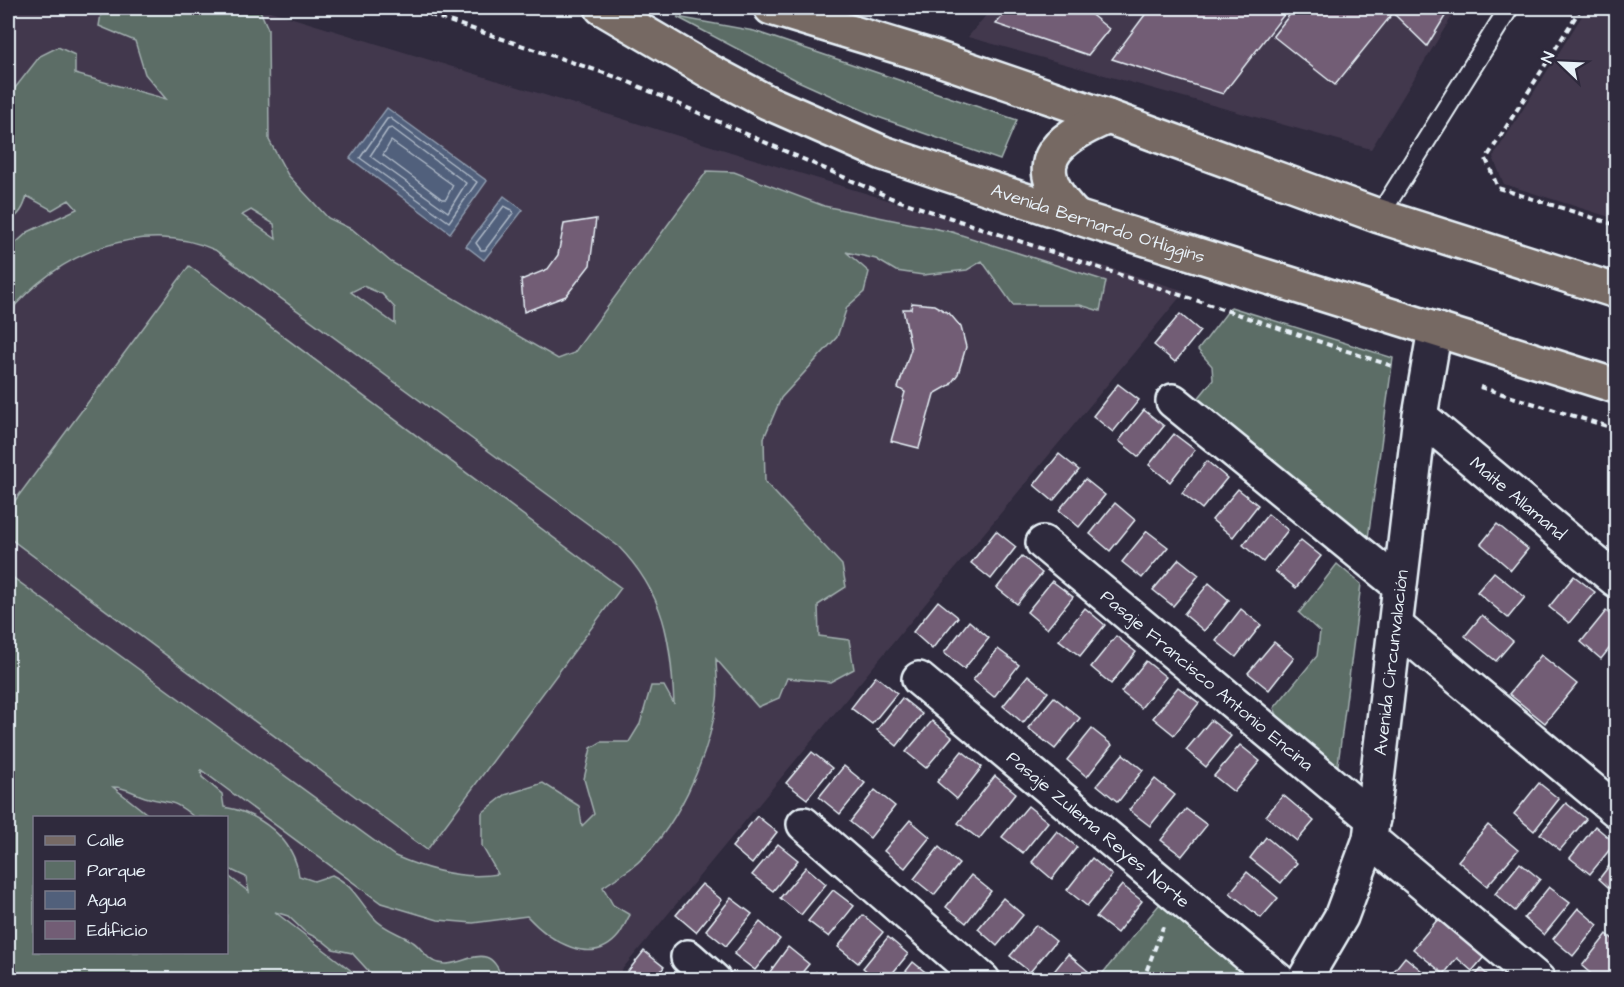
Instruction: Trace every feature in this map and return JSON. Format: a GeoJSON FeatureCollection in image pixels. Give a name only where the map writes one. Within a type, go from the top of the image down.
{"type":"FeatureCollection","features":[{"type":"Feature","properties":{"kind":"main road","name":"Avenida Bernardo O'Higgins"},"geometry":{"type":"LineString","coordinates":[[602,8],[709,71],[827,130],[941,173],[1617,386]]}},
{"type":"Feature","properties":{"kind":"main road"},"geometry":{"type":"LineString","coordinates":[[771,8],[936,58],[1108,117],[1379,216],[1617,291]]}},
{"type":"Feature","properties":{"kind":"main road"},"geometry":{"type":"LineString","coordinates":[[1076,217],[1066,207],[1053,184],[1050,172],[1052,155],[1056,147],[1071,134],[1108,117]]}},
{"type":"Feature","properties":{"kind":"street","name":"Avenida Circunvalación"},"geometry":{"type":"LineString","coordinates":[[1304,980],[1341,917],[1371,829],[1420,416],[1435,329]]}},
{"type":"Feature","properties":{"kind":"street"},"geometry":{"type":"LineString","coordinates":[[1173,401],[1399,585]]}},
{"type":"Feature","properties":{"kind":"street","name":"Maite Allamand"},"geometry":{"type":"LineString","coordinates":[[1420,416],[1617,580]]}},
{"type":"Feature","properties":{"kind":"street","name":"Pasaje Francisco Antonio Encina"},"geometry":{"type":"LineString","coordinates":[[1043,543],[1371,829],[1538,980]]}},
{"type":"Feature","properties":{"kind":"street"},"geometry":{"type":"LineString","coordinates":[[1395,625],[1617,810]]}},
{"type":"Feature","properties":{"kind":"street","name":"Pasaje Zulema Reyes Norte"},"geometry":{"type":"LineString","coordinates":[[919,679],[1278,980]]}},
{"type":"Feature","properties":{"kind":"street"},"geometry":{"type":"LineString","coordinates":[[804,824],[983,980]]}},
{"type":"Feature","properties":{"kind":"street"},"geometry":{"type":"LineString","coordinates":[[688,957],[714,980]]}},
{"type":"Feature","properties":{"kind":"lane"},"geometry":{"type":"LineString","coordinates":[[1379,216],[1509,8]]}},
{"type":"Feature","properties":{"kind":"path"},"geometry":{"type":"LineString","coordinates":[[1581,8],[1486,159],[1498,188],[1617,225]]}},
{"type":"Feature","properties":{"kind":"path"},"geometry":{"type":"LineString","coordinates":[[1479,387],[1617,429]]}},
{"type":"Feature","properties":{"kind":"path"},"geometry":{"type":"LineString","coordinates":[[1143,980],[1167,917]]}},
{"type":"Feature","properties":{"kind":"shaded area"},"geometry":{"type":"Polygon","coordinates":[[[8,8],[260,8],[1185,291],[614,979],[8,979],[8,8]]]}},
{"type":"Feature","properties":{"kind":"shaded area"},"geometry":{"type":"Polygon","coordinates":[[[992,8],[1457,8],[1371,149],[968,37],[992,8]]]}},
{"type":"Feature","properties":{"kind":"shaded area"},"geometry":{"type":"Polygon","coordinates":[[[1587,8],[1616,8],[1616,219],[1504,184],[1493,157],[1587,8]]]}},
{"type":"Feature","properties":{"kind":"green space"},"geometry":{"type":"Polygon","coordinates":[[[102,8],[259,8],[268,29],[269,140],[288,175],[328,218],[353,230],[391,262],[558,359],[574,353],[707,171],[734,172],[824,206],[952,232],[1106,281],[1100,311],[1080,305],[1013,305],[982,261],[967,270],[923,275],[896,271],[876,259],[846,252],[869,272],[864,292],[847,307],[837,337],[781,398],[764,438],[765,482],[842,565],[846,587],[818,605],[819,636],[849,640],[854,669],[830,682],[787,678],[779,698],[758,707],[716,659],[718,695],[713,722],[688,792],[676,815],[647,854],[630,869],[603,887],[613,905],[630,915],[619,935],[608,945],[596,950],[571,947],[547,934],[527,916],[473,923],[438,920],[381,903],[201,770],[202,777],[222,794],[224,807],[250,815],[283,839],[296,863],[299,876],[314,881],[332,875],[351,889],[378,922],[413,942],[433,961],[443,964],[481,956],[489,958],[496,965],[502,979],[376,979],[352,953],[333,949],[305,932],[288,916],[275,912],[362,979],[8,979],[8,574],[395,856],[445,872],[472,876],[498,874],[482,846],[482,813],[505,795],[543,783],[579,806],[582,826],[594,814],[584,779],[591,748],[601,742],[629,742],[640,724],[651,686],[664,686],[674,704],[671,659],[656,600],[634,564],[618,546],[215,250],[187,241],[158,238],[130,240],[102,247],[50,274],[27,293],[8,314],[8,250],[28,232],[77,209],[69,200],[52,210],[27,196],[21,211],[8,221],[8,97],[40,56],[58,47],[75,55],[75,74],[166,99],[145,74],[135,41],[99,26],[102,8]],[[251,210],[242,215],[276,239],[274,224],[251,210]],[[363,286],[351,292],[395,324],[395,308],[382,294],[363,286]]]}},
{"type":"Feature","properties":{"kind":"green space"},"geometry":{"type":"Polygon","coordinates":[[[677,17],[754,31],[1017,120],[1000,160],[878,117],[798,81],[677,17]]]}},
{"type":"Feature","properties":{"kind":"green space"},"geometry":{"type":"Polygon","coordinates":[[[189,266],[621,588],[427,850],[8,537],[8,510],[189,266]]]}},
{"type":"Feature","properties":{"kind":"green space"},"geometry":{"type":"Polygon","coordinates":[[[1231,307],[1393,358],[1367,545],[1197,400],[1213,380],[1212,366],[1198,350],[1231,307]]]}},
{"type":"Feature","properties":{"kind":"green space"},"geometry":{"type":"Polygon","coordinates":[[[1337,564],[1361,584],[1337,772],[1282,726],[1274,708],[1317,656],[1320,632],[1299,613],[1337,564]]]}},
{"type":"Feature","properties":{"kind":"green space"},"geometry":{"type":"Polygon","coordinates":[[[1163,900],[1251,976],[1248,980],[1097,980],[1163,900]]]}},
{"type":"Feature","properties":{"kind":"water"},"geometry":{"type":"Polygon","coordinates":[[[387,108],[487,181],[450,233],[350,158],[387,108]]]}},
{"type":"Feature","properties":{"kind":"water"},"geometry":{"type":"Polygon","coordinates":[[[504,196],[523,210],[484,260],[466,246],[504,196]]]}},
{"type":"Feature","properties":{"kind":"building"},"geometry":{"type":"Polygon","coordinates":[[[1009,8],[1083,8],[1109,29],[1088,55],[996,24],[1009,8]]]}},
{"type":"Feature","properties":{"kind":"building"},"geometry":{"type":"Polygon","coordinates":[[[1150,8],[1289,8],[1223,94],[1112,59],[1150,8]]]}},
{"type":"Feature","properties":{"kind":"building"},"geometry":{"type":"Polygon","coordinates":[[[1295,8],[1450,8],[1427,46],[1393,13],[1335,85],[1273,36],[1295,8]]]}},
{"type":"Feature","properties":{"kind":"building"},"geometry":{"type":"Polygon","coordinates":[[[596,219],[590,265],[566,296],[524,312],[521,280],[548,269],[558,255],[564,224],[596,219]]]}},
{"type":"Feature","properties":{"kind":"building"},"geometry":{"type":"Polygon","coordinates":[[[912,303],[934,305],[950,314],[961,327],[966,347],[958,374],[950,385],[934,394],[919,448],[891,441],[905,392],[898,388],[911,349],[903,309],[911,309],[912,303]]]}},
{"type":"Feature","properties":{"kind":"building"},"geometry":{"type":"Polygon","coordinates":[[[1180,314],[1200,331],[1175,362],[1154,345],[1180,314]]]}},
{"type":"Feature","properties":{"kind":"building"},"geometry":{"type":"Polygon","coordinates":[[[1118,384],[1139,400],[1113,432],[1093,416],[1118,384]]]}},
{"type":"Feature","properties":{"kind":"building"},"geometry":{"type":"Polygon","coordinates":[[[1144,410],[1164,426],[1139,457],[1119,441],[1144,410]]]}},
{"type":"Feature","properties":{"kind":"building"},"geometry":{"type":"Polygon","coordinates":[[[1174,434],[1195,450],[1170,482],[1149,465],[1174,434]]]}},
{"type":"Feature","properties":{"kind":"building"},"geometry":{"type":"Polygon","coordinates":[[[1059,454],[1079,470],[1053,501],[1034,485],[1059,454]]]}},
{"type":"Feature","properties":{"kind":"building"},"geometry":{"type":"Polygon","coordinates":[[[1207,461],[1227,478],[1202,509],[1182,493],[1207,461]]]}},
{"type":"Feature","properties":{"kind":"building"},"geometry":{"type":"Polygon","coordinates":[[[1085,479],[1105,495],[1079,527],[1059,510],[1085,479]]]}},
{"type":"Feature","properties":{"kind":"building"},"geometry":{"type":"Polygon","coordinates":[[[1238,489],[1258,505],[1233,537],[1212,520],[1238,489]]]}},
{"type":"Feature","properties":{"kind":"building"},"geometry":{"type":"Polygon","coordinates":[[[1115,503],[1135,520],[1110,551],[1090,534],[1115,503]]]}},
{"type":"Feature","properties":{"kind":"building"},"geometry":{"type":"Polygon","coordinates":[[[1268,514],[1288,530],[1263,562],[1243,545],[1268,514]]]}},
{"type":"Feature","properties":{"kind":"building"},"geometry":{"type":"Polygon","coordinates":[[[1497,524],[1528,549],[1511,570],[1481,544],[1497,524]]]}},
{"type":"Feature","properties":{"kind":"building"},"geometry":{"type":"Polygon","coordinates":[[[996,531],[1016,547],[991,579],[971,563],[996,531]]]}},
{"type":"Feature","properties":{"kind":"building"},"geometry":{"type":"Polygon","coordinates":[[[1147,531],[1168,547],[1142,578],[1122,562],[1147,531]]]}},
{"type":"Feature","properties":{"kind":"building"},"geometry":{"type":"Polygon","coordinates":[[[1301,540],[1321,556],[1296,588],[1275,571],[1301,540]]]}},
{"type":"Feature","properties":{"kind":"building"},"geometry":{"type":"Polygon","coordinates":[[[1022,556],[1042,573],[1017,604],[997,588],[1022,556]]]}},
{"type":"Feature","properties":{"kind":"building"},"geometry":{"type":"Polygon","coordinates":[[[1179,559],[1199,575],[1173,606],[1153,590],[1179,559]]]}},
{"type":"Feature","properties":{"kind":"building"},"geometry":{"type":"Polygon","coordinates":[[[1494,572],[1525,597],[1508,618],[1477,592],[1494,572]]]}},
{"type":"Feature","properties":{"kind":"building"},"geometry":{"type":"Polygon","coordinates":[[[1574,576],[1595,592],[1569,623],[1549,607],[1574,576]]]}},
{"type":"Feature","properties":{"kind":"building"},"geometry":{"type":"Polygon","coordinates":[[[1052,581],[1073,597],[1047,629],[1027,612],[1052,581]]]}},
{"type":"Feature","properties":{"kind":"building"},"geometry":{"type":"Polygon","coordinates":[[[1209,583],[1229,600],[1204,631],[1184,614],[1209,583]]]}},
{"type":"Feature","properties":{"kind":"building"},"geometry":{"type":"Polygon","coordinates":[[[938,601],[958,617],[932,649],[913,632],[938,601]]]}},
{"type":"Feature","properties":{"kind":"building"},"geometry":{"type":"Polygon","coordinates":[[[1085,608],[1105,625],[1080,656],[1059,640],[1085,608]]]}},
{"type":"Feature","properties":{"kind":"building"},"geometry":{"type":"Polygon","coordinates":[[[1241,609],[1261,625],[1236,657],[1216,641],[1241,609]]]}},
{"type":"Feature","properties":{"kind":"building"},"geometry":{"type":"Polygon","coordinates":[[[1606,611],[1616,619],[1616,640],[1601,659],[1581,642],[1606,611]]]}},
{"type":"Feature","properties":{"kind":"building"},"geometry":{"type":"Polygon","coordinates":[[[1482,615],[1513,641],[1496,661],[1465,636],[1482,615]]]}},
{"type":"Feature","properties":{"kind":"building"},"geometry":{"type":"Polygon","coordinates":[[[969,621],[989,638],[964,669],[944,653],[969,621]]]}},
{"type":"Feature","properties":{"kind":"building"},"geometry":{"type":"Polygon","coordinates":[[[1116,636],[1136,652],[1111,684],[1091,667],[1116,636]]]}},
{"type":"Feature","properties":{"kind":"building"},"geometry":{"type":"Polygon","coordinates":[[[1274,642],[1294,658],[1269,690],[1248,673],[1274,642]]]}},
{"type":"Feature","properties":{"kind":"building"},"geometry":{"type":"Polygon","coordinates":[[[998,649],[1019,665],[994,697],[973,680],[998,649]]]}},
{"type":"Feature","properties":{"kind":"building"},"geometry":{"type":"Polygon","coordinates":[[[1541,655],[1577,684],[1545,723],[1509,694],[1541,655]]]}},
{"type":"Feature","properties":{"kind":"building"},"geometry":{"type":"Polygon","coordinates":[[[1146,661],[1166,677],[1141,708],[1121,692],[1146,661]]]}},
{"type":"Feature","properties":{"kind":"building"},"geometry":{"type":"Polygon","coordinates":[[[1028,675],[1048,692],[1023,723],[1003,706],[1028,675]]]}},
{"type":"Feature","properties":{"kind":"building"},"geometry":{"type":"Polygon","coordinates":[[[876,676],[897,693],[872,724],[851,708],[876,676]]]}},
{"type":"Feature","properties":{"kind":"building"},"geometry":{"type":"Polygon","coordinates":[[[1178,687],[1199,703],[1174,735],[1153,718],[1178,687]]]}},
{"type":"Feature","properties":{"kind":"building"},"geometry":{"type":"Polygon","coordinates":[[[1054,697],[1080,718],[1055,749],[1028,728],[1054,697]]]}},
{"type":"Feature","properties":{"kind":"building"},"geometry":{"type":"Polygon","coordinates":[[[902,698],[922,714],[897,746],[877,730],[902,698]]]}},
{"type":"Feature","properties":{"kind":"building"},"geometry":{"type":"Polygon","coordinates":[[[1211,720],[1231,736],[1206,767],[1186,750],[1211,720]]]}},
{"type":"Feature","properties":{"kind":"building"},"geometry":{"type":"Polygon","coordinates":[[[932,721],[952,737],[926,768],[906,752],[932,721]]]}},
{"type":"Feature","properties":{"kind":"building"},"geometry":{"type":"Polygon","coordinates":[[[1092,729],[1112,745],[1087,777],[1067,760],[1092,729]]]}},
{"type":"Feature","properties":{"kind":"building"},"geometry":{"type":"Polygon","coordinates":[[[1240,745],[1260,761],[1234,792],[1214,776],[1240,745]]]}},
{"type":"Feature","properties":{"kind":"building"},"geometry":{"type":"Polygon","coordinates":[[[962,751],[982,767],[957,799],[937,782],[962,751]]]}},
{"type":"Feature","properties":{"kind":"building"},"geometry":{"type":"Polygon","coordinates":[[[812,752],[832,768],[807,799],[786,783],[812,752]]]}},
{"type":"Feature","properties":{"kind":"building"},"geometry":{"type":"Polygon","coordinates":[[[1123,754],[1143,770],[1118,802],[1097,785],[1123,754]]]}},
{"type":"Feature","properties":{"kind":"building"},"geometry":{"type":"Polygon","coordinates":[[[844,766],[865,783],[840,814],[819,797],[844,766]]]}},
{"type":"Feature","properties":{"kind":"building"},"geometry":{"type":"Polygon","coordinates":[[[995,776],[1016,793],[979,839],[958,823],[995,776]]]}},
{"type":"Feature","properties":{"kind":"building"},"geometry":{"type":"Polygon","coordinates":[[[1155,779],[1175,795],[1150,826],[1129,810],[1155,779]]]}},
{"type":"Feature","properties":{"kind":"building"},"geometry":{"type":"Polygon","coordinates":[[[1539,783],[1559,799],[1534,831],[1514,814],[1539,783]]]}},
{"type":"Feature","properties":{"kind":"building"},"geometry":{"type":"Polygon","coordinates":[[[875,790],[895,806],[870,838],[850,822],[875,790]]]}},
{"type":"Feature","properties":{"kind":"building"},"geometry":{"type":"Polygon","coordinates":[[[1283,795],[1314,821],[1297,841],[1266,816],[1283,795]]]}},
{"type":"Feature","properties":{"kind":"building"},"geometry":{"type":"Polygon","coordinates":[[[1566,803],[1586,819],[1560,850],[1540,834],[1566,803]]]}},
{"type":"Feature","properties":{"kind":"building"},"geometry":{"type":"Polygon","coordinates":[[[1028,806],[1048,822],[1023,853],[1002,837],[1028,806]]]}},
{"type":"Feature","properties":{"kind":"building"},"geometry":{"type":"Polygon","coordinates":[[[1186,809],[1207,825],[1182,856],[1161,840],[1186,809]]]}},
{"type":"Feature","properties":{"kind":"building"},"geometry":{"type":"Polygon","coordinates":[[[757,816],[777,832],[752,864],[732,847],[757,816]]]}},
{"type":"Feature","properties":{"kind":"building"},"geometry":{"type":"Polygon","coordinates":[[[910,820],[930,837],[905,868],[884,851],[910,820]]]}},
{"type":"Feature","properties":{"kind":"building"},"geometry":{"type":"Polygon","coordinates":[[[1488,825],[1518,850],[1487,886],[1458,861],[1488,825]]]}},
{"type":"Feature","properties":{"kind":"building"},"geometry":{"type":"Polygon","coordinates":[[[1595,826],[1615,843],[1590,874],[1570,858],[1595,826]]]}},
{"type":"Feature","properties":{"kind":"building"},"geometry":{"type":"Polygon","coordinates":[[[1057,831],[1077,847],[1052,879],[1032,862],[1057,831]]]}},
{"type":"Feature","properties":{"kind":"building"},"geometry":{"type":"Polygon","coordinates":[[[1266,837],[1297,863],[1281,883],[1250,858],[1266,837]]]}},
{"type":"Feature","properties":{"kind":"building"},"geometry":{"type":"Polygon","coordinates":[[[778,844],[798,860],[773,891],[752,875],[778,844]]]}},
{"type":"Feature","properties":{"kind":"building"},"geometry":{"type":"Polygon","coordinates":[[[939,847],[959,864],[934,895],[914,879],[939,847]]]}},
{"type":"Feature","properties":{"kind":"building"},"geometry":{"type":"Polygon","coordinates":[[[1616,857],[1616,894],[1599,879],[1616,857]]]}},
{"type":"Feature","properties":{"kind":"building"},"geometry":{"type":"Polygon","coordinates":[[[1092,858],[1112,875],[1087,906],[1067,890],[1092,858]]]}},
{"type":"Feature","properties":{"kind":"building"},"geometry":{"type":"Polygon","coordinates":[[[1520,863],[1540,879],[1515,911],[1495,894],[1520,863]]]}},
{"type":"Feature","properties":{"kind":"building"},"geometry":{"type":"Polygon","coordinates":[[[806,867],[826,884],[801,915],[780,898],[806,867]]]}},
{"type":"Feature","properties":{"kind":"building"},"geometry":{"type":"Polygon","coordinates":[[[1247,872],[1278,898],[1261,918],[1230,893],[1247,872]]]}},
{"type":"Feature","properties":{"kind":"building"},"geometry":{"type":"Polygon","coordinates":[[[971,875],[991,891],[966,923],[946,907],[971,875]]]}},
{"type":"Feature","properties":{"kind":"building"},"geometry":{"type":"Polygon","coordinates":[[[702,884],[722,900],[696,932],[676,915],[702,884]]]}},
{"type":"Feature","properties":{"kind":"building"},"geometry":{"type":"Polygon","coordinates":[[[1122,885],[1142,901],[1117,933],[1096,917],[1122,885]]]}},
{"type":"Feature","properties":{"kind":"building"},"geometry":{"type":"Polygon","coordinates":[[[1549,887],[1570,903],[1544,935],[1524,918],[1549,887]]]}},
{"type":"Feature","properties":{"kind":"building"},"geometry":{"type":"Polygon","coordinates":[[[833,890],[854,906],[829,937],[808,921],[833,890]]]}},
{"type":"Feature","properties":{"kind":"building"},"geometry":{"type":"Polygon","coordinates":[[[731,898],[752,914],[726,946],[706,930],[731,898]]]}},
{"type":"Feature","properties":{"kind":"building"},"geometry":{"type":"Polygon","coordinates":[[[1003,898],[1023,915],[997,946],[978,929],[1003,898]]]}},
{"type":"Feature","properties":{"kind":"building"},"geometry":{"type":"Polygon","coordinates":[[[1578,908],[1598,925],[1573,956],[1553,939],[1578,908]]]}},
{"type":"Feature","properties":{"kind":"building"},"geometry":{"type":"Polygon","coordinates":[[[863,915],[883,932],[858,963],[838,947],[863,915]]]}},
{"type":"Feature","properties":{"kind":"building"},"geometry":{"type":"Polygon","coordinates":[[[1438,919],[1484,957],[1472,971],[1457,958],[1444,974],[1413,949],[1438,919]]]}},
{"type":"Feature","properties":{"kind":"building"},"geometry":{"type":"Polygon","coordinates":[[[760,922],[780,939],[755,970],[734,954],[760,922]]]}},
{"type":"Feature","properties":{"kind":"building"},"geometry":{"type":"Polygon","coordinates":[[[1036,925],[1056,941],[1030,972],[1010,956],[1036,925]]]}},
{"type":"Feature","properties":{"kind":"building"},"geometry":{"type":"Polygon","coordinates":[[[1607,934],[1616,942],[1616,964],[1604,980],[1598,980],[1582,966],[1607,934]]]}},
{"type":"Feature","properties":{"kind":"building"},"geometry":{"type":"Polygon","coordinates":[[[888,937],[908,954],[887,980],[877,980],[863,968],[888,937]]]}},
{"type":"Feature","properties":{"kind":"building"},"geometry":{"type":"Polygon","coordinates":[[[788,947],[809,964],[796,980],[764,980],[788,947]]]}},
{"type":"Feature","properties":{"kind":"building"},"geometry":{"type":"Polygon","coordinates":[[[644,951],[664,967],[655,980],[621,980],[644,951]]]}},
{"type":"Feature","properties":{"kind":"building"},"geometry":{"type":"Polygon","coordinates":[[[1068,954],[1088,971],[1081,980],[1047,980],[1068,954]]]}},
{"type":"Feature","properties":{"kind":"building"},"geometry":{"type":"Polygon","coordinates":[[[1405,957],[1433,980],[1389,977],[1405,957]]]}},
{"type":"Feature","properties":{"kind":"building"},"geometry":{"type":"Polygon","coordinates":[[[913,962],[934,979],[899,980],[913,962]]]}},
{"type":"Feature","properties":{"kind":"building"},"geometry":{"type":"Polygon","coordinates":[[[1481,969],[1493,980],[1472,980],[1481,969]]]}},
{"type":"Feature","properties":{"kind":"building"},"geometry":{"type":"Polygon","coordinates":[[[816,972],[826,980],[809,980],[816,972]]]}}]}
